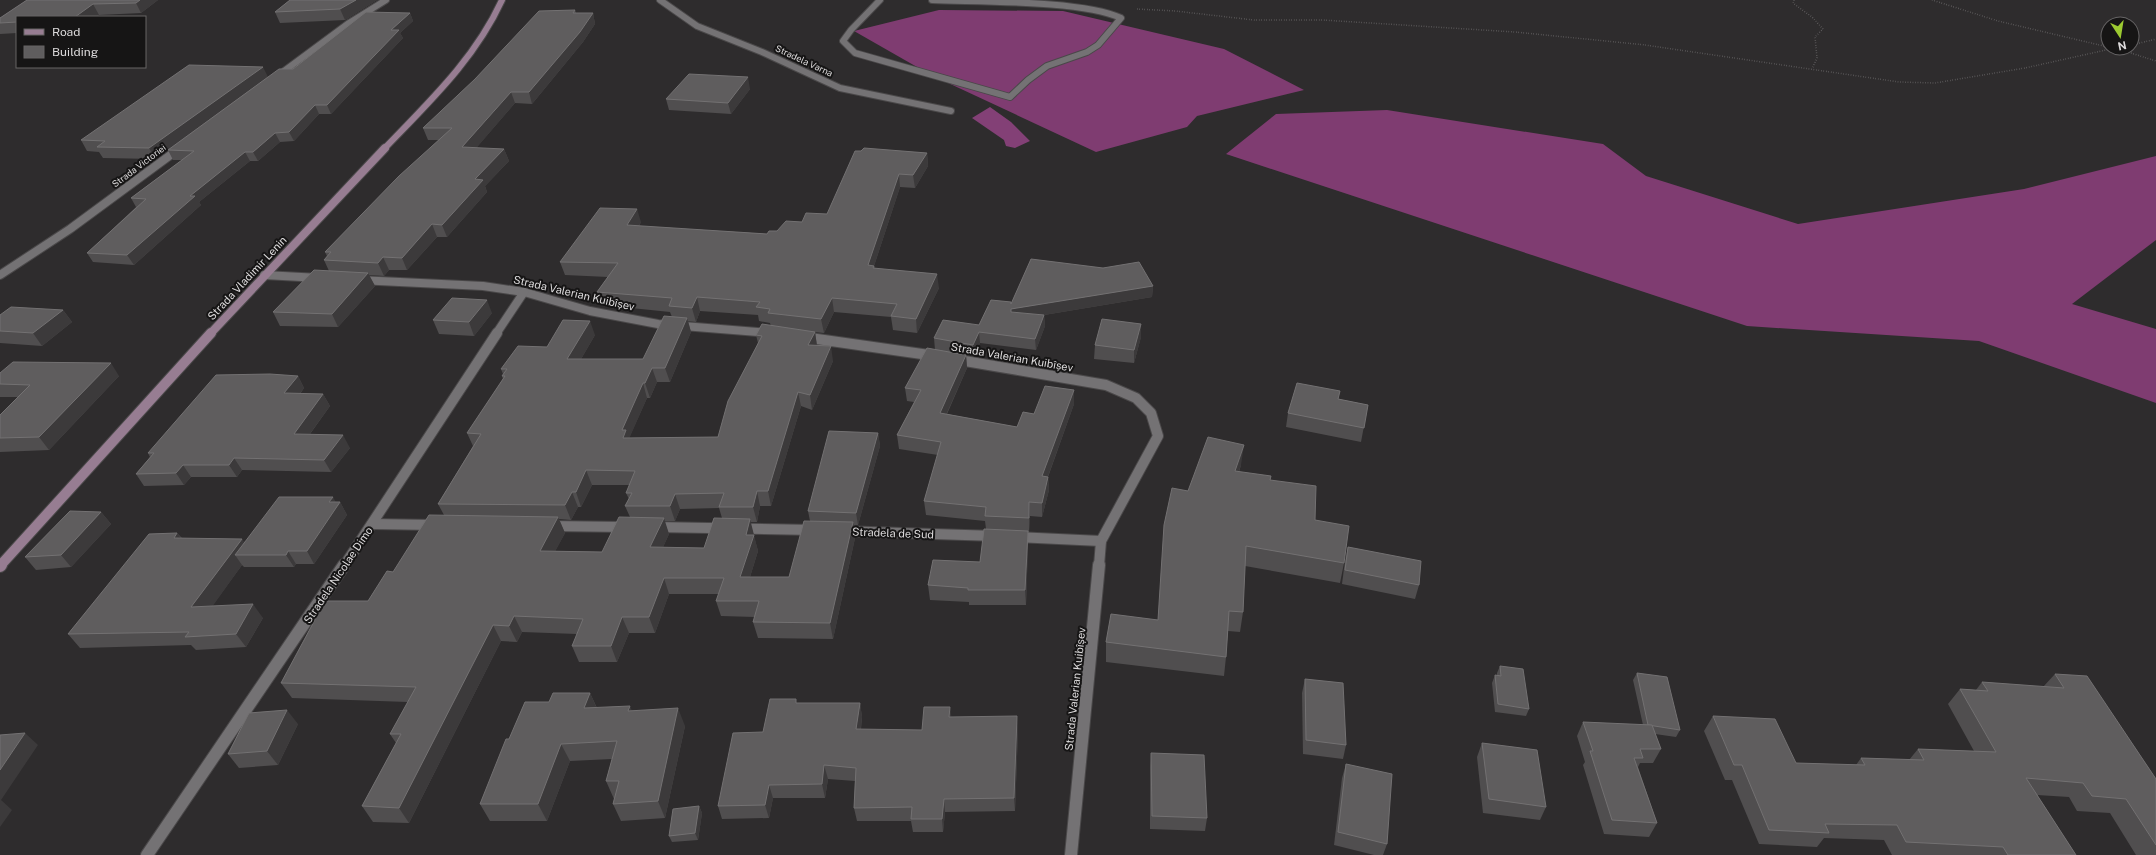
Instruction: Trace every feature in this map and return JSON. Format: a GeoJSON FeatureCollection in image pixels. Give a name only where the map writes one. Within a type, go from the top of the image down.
{"type":"FeatureCollection","features":[{"type":"Feature","properties":{"kind":"main road","name":"Strada Vladimir Lenin"},"geometry":{"type":"LineString","coordinates":[[0,566],[264,275],[449,81],[490,26],[502,0]]}},
{"type":"Feature","properties":{"kind":"street"},"geometry":{"type":"LineString","coordinates":[[266,84],[348,23],[386,0]]}},
{"type":"Feature","properties":{"kind":"street","name":"Stradela Varna"},"geometry":{"type":"LineString","coordinates":[[660,0],[697,26],[762,52],[840,88],[951,111]]}},
{"type":"Feature","properties":{"kind":"street"},"geometry":{"type":"LineString","coordinates":[[880,0],[866,17],[847,32],[845,36],[844,41],[855,53],[1010,97],[1025,80],[1040,70],[1061,59],[1094,48],[1109,36],[1121,18],[1119,15],[1100,7],[1047,2],[932,0]]}},
{"type":"Feature","properties":{"kind":"street","name":"Strada Victoriei"},"geometry":{"type":"LineString","coordinates":[[0,275],[70,229],[190,140]]}},
{"type":"Feature","properties":{"kind":"street"},"geometry":{"type":"LineString","coordinates":[[264,275],[329,279]]}},
{"type":"Feature","properties":{"kind":"street","name":"Strada Valerian Kuibîșev"},"geometry":{"type":"LineString","coordinates":[[344,279],[483,286],[524,292],[590,312],[658,324],[780,334]]}},
{"type":"Feature","properties":{"kind":"street","name":"Stradela Nicolae Dimo"},"geometry":{"type":"LineString","coordinates":[[147,855],[372,524],[524,292]]}},
{"type":"Feature","properties":{"kind":"street","name":"Strada Valerian Kuibîșev"},"geometry":{"type":"LineString","coordinates":[[796,336],[897,350],[1099,384],[1136,398],[1151,413],[1158,436],[1102,541],[1071,855]]}},
{"type":"Feature","properties":{"kind":"street"},"geometry":{"type":"LineString","coordinates":[[372,524],[443,525]]}},
{"type":"Feature","properties":{"kind":"street","name":"Stradela de Sud"},"geometry":{"type":"LineString","coordinates":[[538,526],[827,530],[1102,541]]}},
{"type":"Feature","properties":{"kind":"path"},"geometry":{"type":"LineString","coordinates":[[1794,0],[1794,3],[1812,17],[1823,30],[1814,37],[1817,59],[1816,66],[1812,69]]}},
{"type":"Feature","properties":{"kind":"path"},"geometry":{"type":"LineString","coordinates":[[1932,0],[1998,21],[2100,45]]}},
{"type":"Feature","properties":{"kind":"path"},"geometry":{"type":"LineString","coordinates":[[1100,7],[1175,11],[1254,20],[1322,20],[1515,32],[1645,45],[1898,82],[1935,83],[2025,68],[2100,51]]}},
{"type":"Feature","properties":{"kind":"path"},"geometry":{"type":"LineString","coordinates":[[2140,43],[2156,39]]}},
{"type":"Feature","properties":{"kind":"path"},"geometry":{"type":"LineString","coordinates":[[2140,55],[2156,60]]}},
{"type":"Feature","properties":{"kind":"shaded area"},"geometry":{"type":"Polygon","coordinates":[[[939,10],[1063,11],[1224,49],[1304,90],[1197,116],[1187,127],[1096,152],[931,75],[854,31],[939,10]]]}},
{"type":"Feature","properties":{"kind":"shaded area"},"geometry":{"type":"Polygon","coordinates":[[[990,107],[1011,122],[1030,141],[1015,148],[1006,146],[1004,140],[972,118],[990,107]]]}},
{"type":"Feature","properties":{"kind":"shaded area"},"geometry":{"type":"Polygon","coordinates":[[[1387,110],[1603,144],[1646,176],[1798,224],[2024,189],[2156,156],[2156,240],[2072,304],[2156,329],[2156,403],[1979,341],[1747,326],[1226,154],[1276,114],[1387,110]]]}},
{"type":"Feature","properties":{"kind":"building"},"geometry":{"type":"Polygon","coordinates":[[[27,0],[140,0],[136,3],[93,4],[76,16],[16,16],[16,22],[0,23],[0,18],[27,0]]]}},
{"type":"Feature","properties":{"kind":"building"},"geometry":{"type":"Polygon","coordinates":[[[290,0],[356,0],[340,9],[275,12],[290,0]]]}},
{"type":"Feature","properties":{"kind":"building"},"geometry":{"type":"Polygon","coordinates":[[[575,10],[573,13],[593,13],[580,32],[529,92],[511,92],[462,147],[504,149],[475,179],[483,180],[442,225],[432,224],[402,258],[383,257],[378,263],[324,260],[331,252],[325,252],[399,176],[452,128],[423,128],[475,79],[539,11],[575,10]]]}},
{"type":"Feature","properties":{"kind":"building"},"geometry":{"type":"Polygon","coordinates":[[[366,12],[410,13],[391,30],[399,30],[327,105],[315,105],[289,132],[275,133],[253,152],[245,152],[190,196],[195,196],[127,255],[87,253],[146,199],[131,198],[194,151],[168,150],[279,69],[293,69],[366,12]]]}},
{"type":"Feature","properties":{"kind":"building"},"geometry":{"type":"Polygon","coordinates":[[[189,65],[263,67],[149,148],[97,147],[105,141],[81,140],[189,65]]]}},
{"type":"Feature","properties":{"kind":"building"},"geometry":{"type":"Polygon","coordinates":[[[689,74],[748,77],[728,103],[666,99],[689,74]]]}},
{"type":"Feature","properties":{"kind":"building"},"geometry":{"type":"Polygon","coordinates":[[[864,148],[927,153],[913,175],[899,174],[868,265],[874,266],[873,268],[937,274],[916,319],[891,316],[897,304],[832,298],[821,319],[768,313],[770,309],[756,307],[760,302],[697,297],[692,308],[669,306],[672,298],[597,292],[618,263],[560,262],[600,208],[637,209],[627,225],[767,234],[769,231],[777,231],[786,221],[802,222],[806,213],[827,214],[855,151],[861,151],[864,148]]]}},
{"type":"Feature","properties":{"kind":"building"},"geometry":{"type":"Polygon","coordinates":[[[1031,259],[1103,268],[1139,262],[1153,286],[1011,309],[1011,312],[1044,315],[1035,339],[979,332],[973,345],[934,338],[943,320],[979,325],[991,300],[1011,302],[1011,304],[1031,259]]]}},
{"type":"Feature","properties":{"kind":"building"},"geometry":{"type":"Polygon","coordinates":[[[314,270],[368,273],[332,314],[273,312],[314,270]]]}},
{"type":"Feature","properties":{"kind":"building"},"geometry":{"type":"Polygon","coordinates":[[[452,298],[487,300],[469,322],[433,320],[452,298]]]}},
{"type":"Feature","properties":{"kind":"building"},"geometry":{"type":"Polygon","coordinates":[[[11,307],[63,310],[33,333],[0,331],[0,315],[11,307]]]}},
{"type":"Feature","properties":{"kind":"building"},"geometry":{"type":"Polygon","coordinates":[[[664,316],[687,318],[665,368],[652,368],[645,383],[643,383],[622,430],[626,430],[623,438],[718,437],[728,401],[762,336],[756,335],[762,324],[815,332],[808,345],[831,346],[810,395],[798,392],[768,491],[757,491],[753,507],[719,507],[724,493],[675,494],[670,506],[625,506],[632,493],[626,493],[635,471],[586,470],[576,492],[572,492],[565,505],[438,504],[481,434],[467,433],[505,376],[502,376],[507,369],[501,369],[518,346],[547,347],[563,320],[590,321],[567,359],[643,359],[664,316]]]}},
{"type":"Feature","properties":{"kind":"building"},"geometry":{"type":"Polygon","coordinates":[[[1102,319],[1141,324],[1134,350],[1095,345],[1102,319]]]}},
{"type":"Feature","properties":{"kind":"building"},"geometry":{"type":"Polygon","coordinates":[[[927,348],[966,355],[940,413],[1017,427],[1023,412],[1034,414],[1045,386],[1074,390],[1042,476],[1048,477],[1042,503],[1029,502],[1029,518],[985,516],[986,507],[924,501],[941,442],[897,435],[921,390],[905,388],[927,348]]]}},
{"type":"Feature","properties":{"kind":"building"},"geometry":{"type":"Polygon","coordinates":[[[13,362],[111,363],[39,437],[0,438],[0,415],[30,385],[0,384],[0,373],[13,362]]]}},
{"type":"Feature","properties":{"kind":"building"},"geometry":{"type":"Polygon","coordinates":[[[270,374],[298,376],[284,393],[323,394],[294,434],[343,435],[324,460],[234,458],[229,465],[183,465],[176,473],[136,474],[154,453],[148,453],[216,375],[270,374]]]}},
{"type":"Feature","properties":{"kind":"building"},"geometry":{"type":"Polygon","coordinates":[[[1297,383],[1340,391],[1338,399],[1368,405],[1364,428],[1288,413],[1297,383]]]}},
{"type":"Feature","properties":{"kind":"building"},"geometry":{"type":"Polygon","coordinates":[[[829,431],[878,433],[856,513],[808,511],[829,431]]]}},
{"type":"Feature","properties":{"kind":"building"},"geometry":{"type":"Polygon","coordinates":[[[1208,437],[1244,445],[1235,471],[1271,476],[1270,480],[1316,486],[1315,520],[1349,526],[1344,563],[1246,546],[1243,612],[1229,611],[1226,657],[1106,642],[1111,614],[1158,620],[1164,525],[1172,488],[1188,491],[1208,437]]]}},
{"type":"Feature","properties":{"kind":"building"},"geometry":{"type":"Polygon","coordinates":[[[279,497],[333,497],[329,502],[340,502],[307,551],[288,551],[286,555],[235,555],[279,497]]]}},
{"type":"Feature","properties":{"kind":"building"},"geometry":{"type":"Polygon","coordinates":[[[70,511],[101,512],[61,555],[25,557],[70,511]]]}},
{"type":"Feature","properties":{"kind":"building"},"geometry":{"type":"Polygon","coordinates":[[[429,515],[558,517],[540,551],[602,552],[619,517],[664,518],[650,547],[704,548],[714,518],[750,519],[746,535],[754,535],[740,577],[789,577],[804,521],[853,522],[830,623],[753,622],[759,601],[716,601],[724,578],[664,578],[649,617],[622,617],[611,646],[572,646],[583,619],[514,616],[509,626],[493,625],[399,808],[362,806],[401,734],[390,734],[416,687],[281,683],[325,601],[368,601],[387,571],[393,572],[429,515]]]}},
{"type":"Feature","properties":{"kind":"building"},"geometry":{"type":"Polygon","coordinates":[[[984,529],[1028,531],[1025,590],[968,590],[968,588],[928,585],[933,560],[980,562],[984,529]]]}},
{"type":"Feature","properties":{"kind":"building"},"geometry":{"type":"Polygon","coordinates":[[[177,533],[174,538],[242,539],[191,607],[253,604],[236,634],[185,637],[189,632],[68,634],[149,534],[177,533]]]}},
{"type":"Feature","properties":{"kind":"building"},"geometry":{"type":"Polygon","coordinates":[[[1348,547],[1421,561],[1419,585],[1345,570],[1348,547]]]}},
{"type":"Feature","properties":{"kind":"building"},"geometry":{"type":"Polygon","coordinates":[[[1500,666],[1523,669],[1529,709],[1498,704],[1495,675],[1501,676],[1500,666]]]}},
{"type":"Feature","properties":{"kind":"building"},"geometry":{"type":"Polygon","coordinates":[[[1637,673],[1667,677],[1680,730],[1648,725],[1637,673]]]}},
{"type":"Feature","properties":{"kind":"building"},"geometry":{"type":"Polygon","coordinates":[[[2055,674],[2087,676],[2156,779],[2156,845],[2126,799],[2092,796],[2083,783],[2026,778],[2076,855],[2008,855],[2003,847],[1906,842],[1897,825],[1825,824],[1829,833],[1769,830],[1742,765],[1734,765],[1713,716],[1775,719],[1796,763],[1865,765],[1861,758],[1924,760],[1918,749],[1996,752],[1960,689],[1988,691],[1982,682],[2064,688],[2055,674]]]}},
{"type":"Feature","properties":{"kind":"building"},"geometry":{"type":"Polygon","coordinates":[[[1305,679],[1343,683],[1346,745],[1306,740],[1305,679]]]}},
{"type":"Feature","properties":{"kind":"building"},"geometry":{"type":"Polygon","coordinates":[[[553,693],[590,693],[584,708],[630,706],[628,711],[678,708],[658,801],[613,804],[619,781],[606,781],[617,741],[561,744],[538,804],[480,804],[506,739],[509,739],[525,702],[549,702],[553,693]]]}},
{"type":"Feature","properties":{"kind":"building"},"geometry":{"type":"Polygon","coordinates":[[[770,699],[796,699],[796,703],[860,703],[856,729],[922,730],[924,707],[950,707],[949,717],[1017,716],[1014,798],[944,799],[942,819],[911,819],[912,807],[854,808],[856,768],[824,765],[822,784],[769,785],[765,805],[718,806],[733,733],[763,732],[770,699]]]}},
{"type":"Feature","properties":{"kind":"building"},"geometry":{"type":"Polygon","coordinates":[[[287,710],[267,751],[228,754],[249,713],[287,710]]]}},
{"type":"Feature","properties":{"kind":"building"},"geometry":{"type":"Polygon","coordinates":[[[1583,722],[1652,725],[1661,749],[1640,749],[1643,758],[1634,758],[1657,823],[1612,820],[1590,751],[1593,751],[1583,722]]]}},
{"type":"Feature","properties":{"kind":"building"},"geometry":{"type":"Polygon","coordinates":[[[25,733],[0,770],[0,735],[25,733]]]}},
{"type":"Feature","properties":{"kind":"building"},"geometry":{"type":"Polygon","coordinates":[[[1482,743],[1537,750],[1546,807],[1489,799],[1482,743]]]}},
{"type":"Feature","properties":{"kind":"building"},"geometry":{"type":"Polygon","coordinates":[[[1151,753],[1204,755],[1207,818],[1152,816],[1151,753]]]}},
{"type":"Feature","properties":{"kind":"building"},"geometry":{"type":"Polygon","coordinates":[[[1346,764],[1392,774],[1387,844],[1338,832],[1346,764]]]}},
{"type":"Feature","properties":{"kind":"building"},"geometry":{"type":"Polygon","coordinates":[[[699,806],[695,833],[669,836],[673,809],[699,806]]]}}]}
